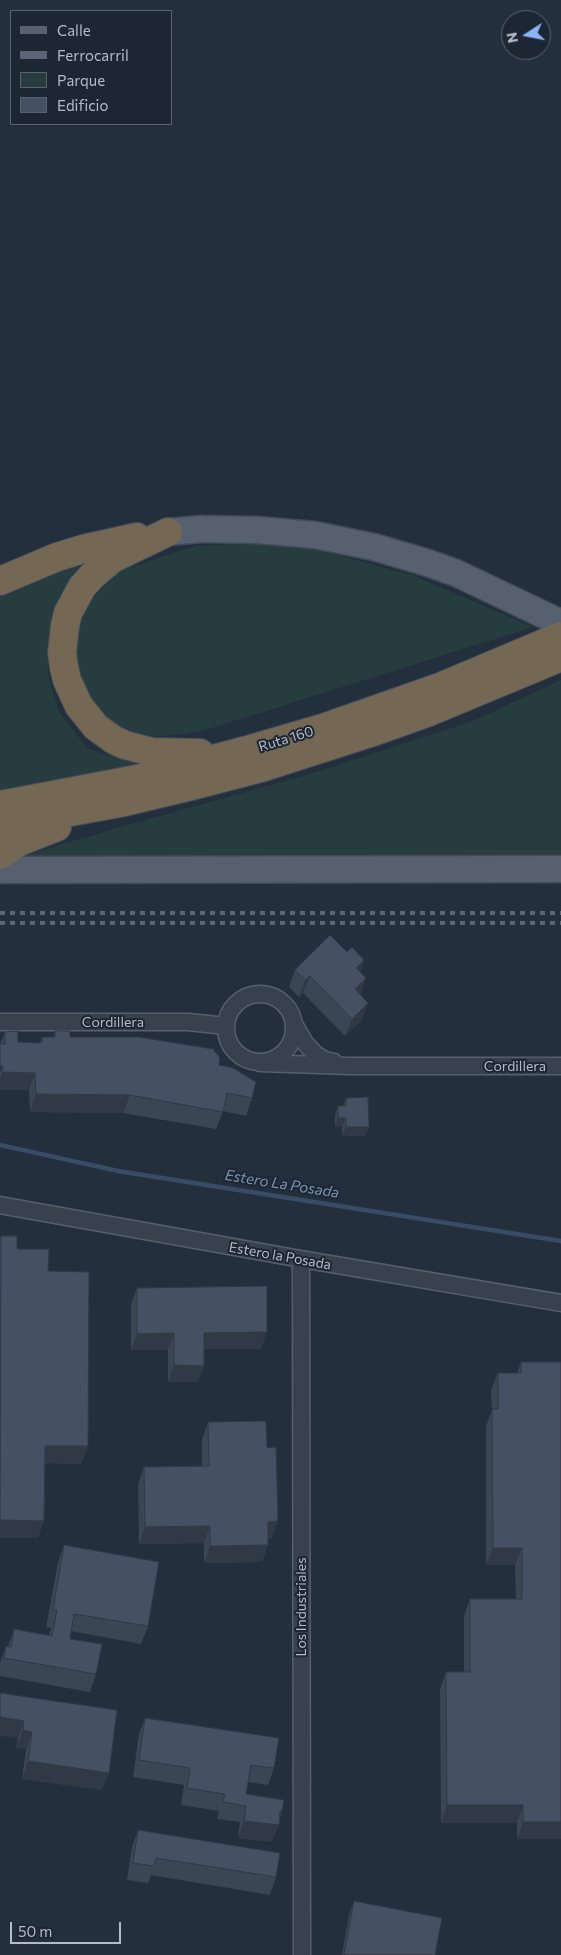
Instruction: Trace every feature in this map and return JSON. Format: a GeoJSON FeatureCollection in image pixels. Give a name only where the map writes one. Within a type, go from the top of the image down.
{"type":"FeatureCollection","features":[{"type":"Feature","properties":{"kind":"highway"},"geometry":{"type":"LineString","coordinates":[[0,581],[57,557],[83,549],[127,538],[168,532]]}},
{"type":"Feature","properties":{"kind":"highway"},"geometry":{"type":"LineString","coordinates":[[168,532],[112,559],[92,576],[74,600],[65,626],[62,653],[67,680],[72,694],[83,712],[96,726],[114,740],[138,750],[198,753],[251,749]]}},
{"type":"Feature","properties":{"kind":"highway","name":"Ruta 160"},"geometry":{"type":"LineString","coordinates":[[0,805],[137,779],[323,728],[440,687],[560,627]]}},
{"type":"Feature","properties":{"kind":"highway","name":"Ruta 160"},"geometry":{"type":"LineString","coordinates":[[0,825],[125,802],[252,770],[370,733],[488,689],[561,657]]}},
{"type":"Feature","properties":{"kind":"highway"},"geometry":{"type":"LineString","coordinates":[[0,855],[33,835],[85,818],[125,802]]}},
{"type":"Feature","properties":{"kind":"main road"},"geometry":{"type":"LineString","coordinates":[[168,532],[201,529],[267,530],[315,535],[374,546],[456,573],[560,627]]}},
{"type":"Feature","properties":{"kind":"main road"},"geometry":{"type":"LineString","coordinates":[[0,870],[561,869]]}},
{"type":"Feature","properties":{"kind":"street","name":"Cordillera"},"geometry":{"type":"LineString","coordinates":[[349,1066],[325,1060],[315,1054],[305,1043],[294,1024],[291,1013],[275,997],[264,994],[248,996],[234,1006],[228,1015],[227,1037],[235,1052],[249,1061],[260,1063],[349,1066],[561,1066]]}},
{"type":"Feature","properties":{"kind":"street","name":"Cordillera"},"geometry":{"type":"LineString","coordinates":[[0,1022],[188,1022],[226,1026]]}},
{"type":"Feature","properties":{"kind":"street"},"geometry":{"type":"LineString","coordinates":[[260,1063],[271,1061],[289,1047],[294,1036],[294,1024]]}},
{"type":"Feature","properties":{"kind":"street","name":"Estero la Posada"},"geometry":{"type":"LineString","coordinates":[[0,1205],[300,1260],[561,1303]]}},
{"type":"Feature","properties":{"kind":"street","name":"Los Industriales"},"geometry":{"type":"LineString","coordinates":[[300,1260],[302,1955]]}},
{"type":"Feature","properties":{"kind":"green space"},"geometry":{"type":"Polygon","coordinates":[[[285,541],[412,575],[533,627],[199,732],[157,737],[112,728],[96,717],[80,679],[73,646],[86,605],[120,571],[195,546],[285,541]]]}},
{"type":"Feature","properties":{"kind":"green space"},"geometry":{"type":"Polygon","coordinates":[[[89,556],[59,600],[49,634],[48,674],[59,712],[88,749],[138,763],[128,768],[0,790],[0,594],[89,556]]]}},
{"type":"Feature","properties":{"kind":"green space"},"geometry":{"type":"Polygon","coordinates":[[[561,680],[561,859],[18,860],[26,855],[124,826],[317,772],[473,721],[561,680]]]}},
{"type":"Feature","properties":{"kind":"building"},"geometry":{"type":"Polygon","coordinates":[[[330,935],[347,952],[352,947],[364,960],[356,968],[366,978],[355,989],[368,1003],[352,1019],[310,976],[305,980],[295,970],[330,935]]]}},
{"type":"Feature","properties":{"kind":"building"},"geometry":{"type":"Polygon","coordinates":[[[18,1031],[18,1042],[42,1043],[42,1037],[55,1037],[55,1031],[70,1031],[70,1037],[139,1037],[213,1049],[220,1058],[219,1065],[233,1068],[256,1082],[252,1098],[227,1093],[223,1112],[130,1095],[36,1094],[35,1073],[2,1072],[3,1066],[0,1066],[0,1044],[5,1044],[5,1032],[18,1031]]]}},
{"type":"Feature","properties":{"kind":"building"},"geometry":{"type":"Polygon","coordinates":[[[368,1097],[369,1127],[346,1127],[346,1118],[338,1118],[338,1106],[346,1106],[346,1098],[368,1097]]]}},
{"type":"Feature","properties":{"kind":"building"},"geometry":{"type":"Polygon","coordinates":[[[1,1236],[17,1236],[17,1249],[49,1249],[48,1271],[89,1272],[88,1446],[45,1446],[44,1521],[0,1520],[1,1236]]]}},
{"type":"Feature","properties":{"kind":"building"},"geometry":{"type":"Polygon","coordinates":[[[267,1286],[267,1332],[204,1333],[204,1366],[174,1365],[174,1333],[137,1334],[137,1288],[267,1286]]]}},
{"type":"Feature","properties":{"kind":"building"},"geometry":{"type":"Polygon","coordinates":[[[521,1362],[561,1362],[561,1822],[523,1822],[523,1805],[447,1805],[446,1672],[470,1672],[470,1599],[522,1599],[522,1548],[493,1548],[492,1409],[498,1409],[498,1373],[521,1373],[521,1362]]]}},
{"type":"Feature","properties":{"kind":"building"},"geometry":{"type":"Polygon","coordinates":[[[266,1421],[267,1448],[276,1447],[278,1521],[268,1522],[268,1545],[210,1546],[210,1526],[145,1527],[144,1467],[209,1466],[208,1422],[266,1421]]]}},
{"type":"Feature","properties":{"kind":"building"},"geometry":{"type":"Polygon","coordinates":[[[64,1545],[159,1562],[148,1626],[74,1614],[70,1639],[102,1644],[96,1674],[4,1658],[6,1646],[11,1647],[14,1629],[52,1636],[57,1610],[53,1610],[64,1545]]]}},
{"type":"Feature","properties":{"kind":"building"},"geometry":{"type":"Polygon","coordinates":[[[0,1693],[117,1710],[109,1773],[28,1761],[32,1732],[23,1730],[24,1721],[0,1717],[0,1693]]]}},
{"type":"Feature","properties":{"kind":"building"},"geometry":{"type":"Polygon","coordinates":[[[145,1718],[279,1738],[274,1768],[251,1765],[246,1794],[284,1800],[282,1811],[280,1811],[279,1825],[244,1821],[246,1806],[223,1802],[225,1794],[187,1788],[190,1768],[139,1760],[145,1718]]]}},
{"type":"Feature","properties":{"kind":"building"},"geometry":{"type":"Polygon","coordinates":[[[138,1830],[280,1853],[276,1877],[156,1858],[154,1866],[133,1863],[138,1830]]]}},
{"type":"Feature","properties":{"kind":"building"},"geometry":{"type":"Polygon","coordinates":[[[354,1901],[442,1918],[435,1955],[344,1955],[354,1901]]]}},
{"type":"Feature","properties":{"kind":"waterway","name":"Estero La Posada"},"geometry":{"type":"LineString","coordinates":[[0,1145],[118,1171],[561,1241]]}},
{"type":"Feature","properties":{"kind":"railway"},"geometry":{"type":"LineString","coordinates":[[0,913],[561,913]]}},
{"type":"Feature","properties":{"kind":"railway"},"geometry":{"type":"LineString","coordinates":[[0,923],[561,923]]}}]}
